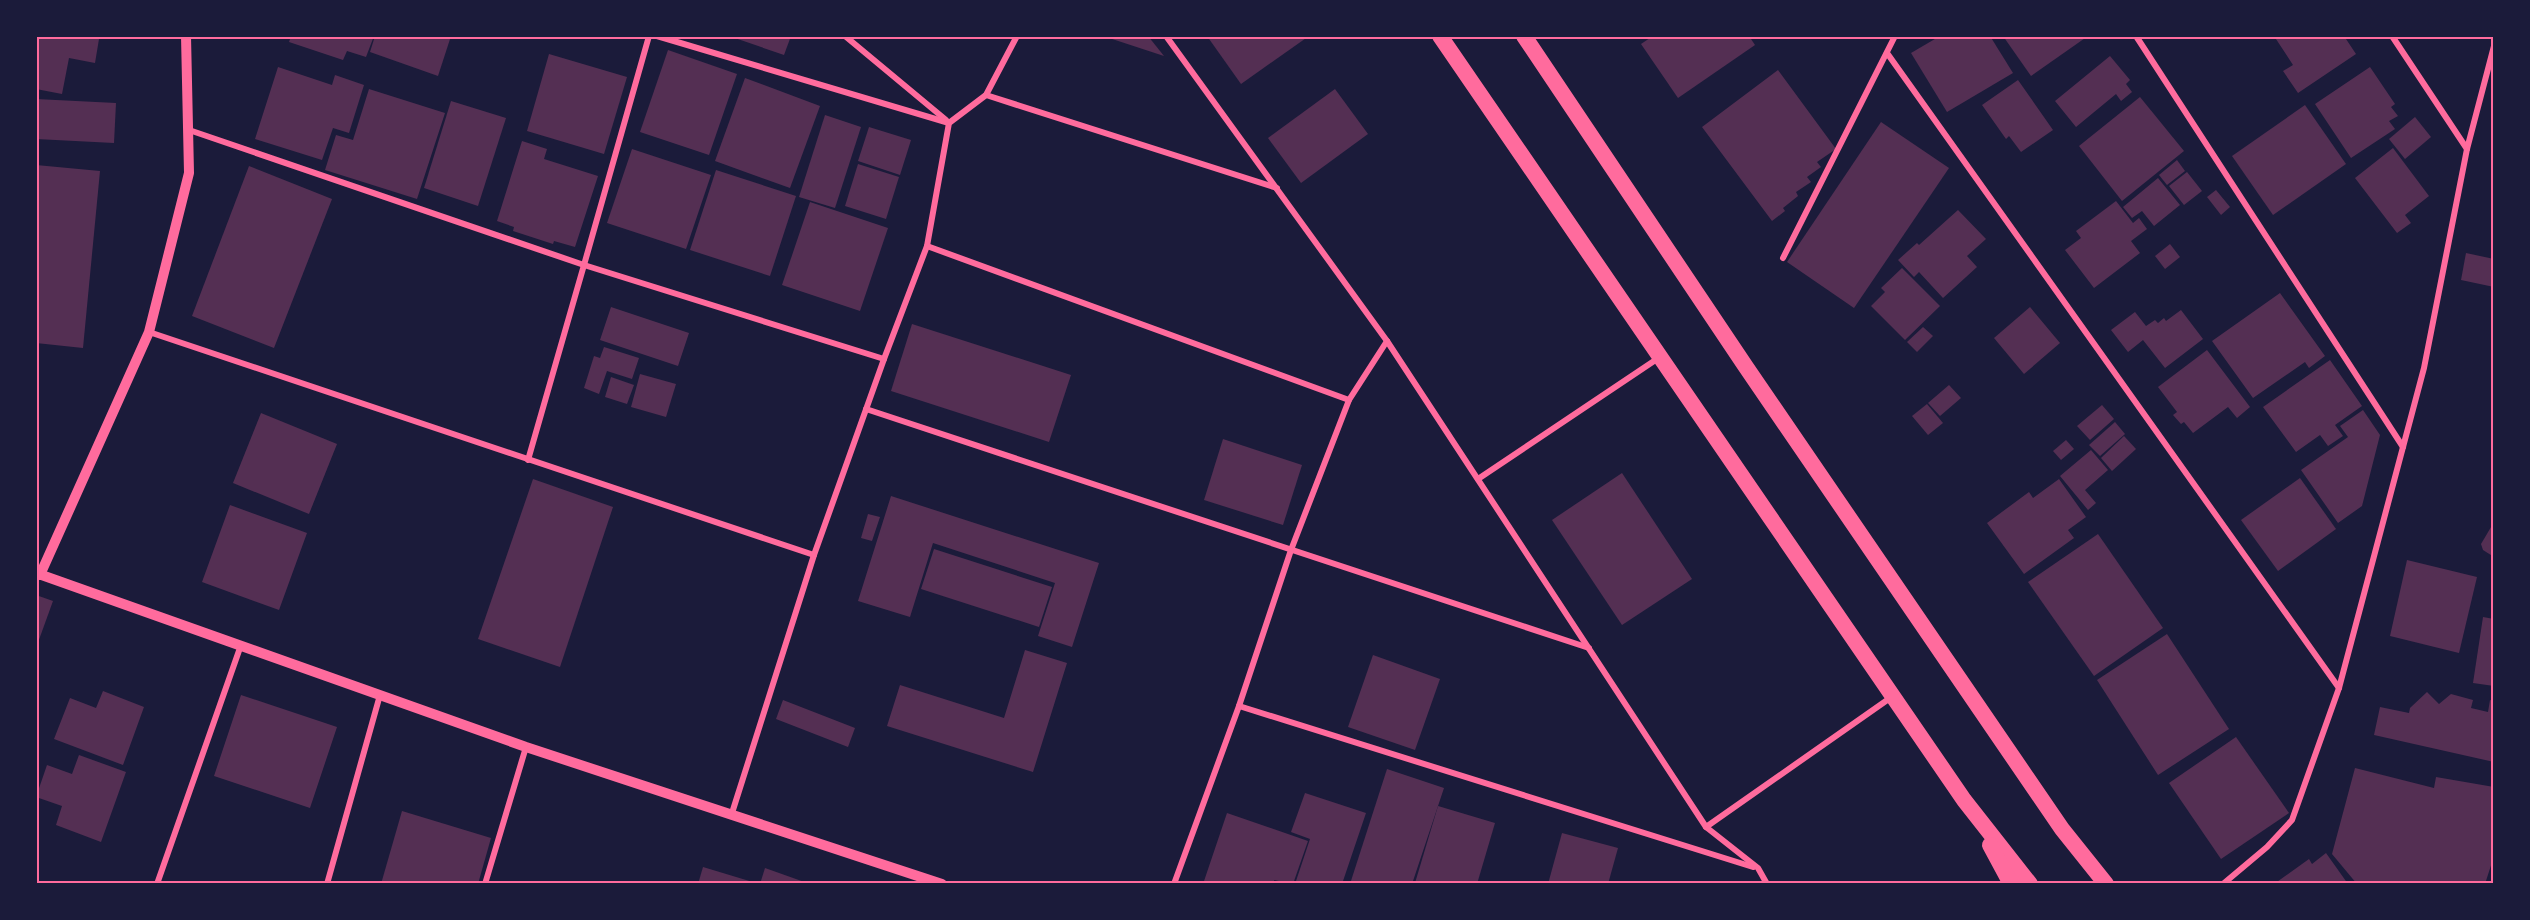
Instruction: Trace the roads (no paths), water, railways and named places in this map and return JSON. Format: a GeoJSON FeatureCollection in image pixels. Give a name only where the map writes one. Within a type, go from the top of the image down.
{"type":"FeatureCollection","features":[{"type":"Feature","properties":{"kind":"highway"},"geometry":{"type":"LineString","coordinates":[[1440,36],[1964,800],[2030,884]]}},
{"type":"Feature","properties":{"kind":"highway"},"geometry":{"type":"LineString","coordinates":[[1524,36],[1746,367],[2028,780],[2062,829],[2106,884]]}},
{"type":"Feature","properties":{"kind":"highway"},"geometry":{"type":"LineString","coordinates":[[1964,800],[2011,884]]}},
{"type":"Feature","properties":{"kind":"street"},"geometry":{"type":"LineString","coordinates":[[186,36],[189,173],[149,332],[38,574],[526,747],[942,884]]}},
{"type":"Feature","properties":{"kind":"street"},"geometry":{"type":"LineString","coordinates":[[528,460],[649,36]]}},
{"type":"Feature","properties":{"kind":"street"},"geometry":{"type":"LineString","coordinates":[[657,36],[949,123]]}},
{"type":"Feature","properties":{"kind":"street"},"geometry":{"type":"LineString","coordinates":[[845,36],[949,123]]}},
{"type":"Feature","properties":{"kind":"street"},"geometry":{"type":"LineString","coordinates":[[732,813],[814,555],[927,246],[949,123],[986,95],[1017,36]]}},
{"type":"Feature","properties":{"kind":"street"},"geometry":{"type":"LineString","coordinates":[[1166,36],[1387,341],[1706,827],[1758,868],[1767,884]]}},
{"type":"Feature","properties":{"kind":"street"},"geometry":{"type":"LineString","coordinates":[[2136,36],[2403,447]]}},
{"type":"Feature","properties":{"kind":"street"},"geometry":{"type":"LineString","coordinates":[[2392,36],[2467,149]]}},
{"type":"Feature","properties":{"kind":"street"},"geometry":{"type":"LineString","coordinates":[[1783,258],[1893,37]]}},
{"type":"Feature","properties":{"kind":"street"},"geometry":{"type":"LineString","coordinates":[[2223,884],[2267,847],[2292,820],[2339,688],[2424,368],[2467,149],[2494,46]]}},
{"type":"Feature","properties":{"kind":"street"},"geometry":{"type":"LineString","coordinates":[[1887,53],[2339,688]]}},
{"type":"Feature","properties":{"kind":"street"},"geometry":{"type":"LineString","coordinates":[[986,95],[1277,188]]}},
{"type":"Feature","properties":{"kind":"street"},"geometry":{"type":"LineString","coordinates":[[189,130],[584,265],[884,359]]}},
{"type":"Feature","properties":{"kind":"street"},"geometry":{"type":"LineString","coordinates":[[927,246],[1350,400]]}},
{"type":"Feature","properties":{"kind":"street"},"geometry":{"type":"LineString","coordinates":[[149,332],[814,555]]}},
{"type":"Feature","properties":{"kind":"street"},"geometry":{"type":"LineString","coordinates":[[1174,884],[1239,706],[1291,550],[1350,400],[1387,341]]}},
{"type":"Feature","properties":{"kind":"street"},"geometry":{"type":"LineString","coordinates":[[1478,479],[1661,356]]}},
{"type":"Feature","properties":{"kind":"street"},"geometry":{"type":"LineString","coordinates":[[866,409],[1589,648]]}},
{"type":"Feature","properties":{"kind":"street"},"geometry":{"type":"LineString","coordinates":[[158,884],[241,645]]}},
{"type":"Feature","properties":{"kind":"street"},"geometry":{"type":"LineString","coordinates":[[327,884],[381,694]]}},
{"type":"Feature","properties":{"kind":"street"},"geometry":{"type":"LineString","coordinates":[[1706,827],[1893,696]]}},
{"type":"Feature","properties":{"kind":"street"},"geometry":{"type":"LineString","coordinates":[[1239,706],[1758,868]]}},
{"type":"Feature","properties":{"kind":"street"},"geometry":{"type":"LineString","coordinates":[[485,884],[526,747]]}}]}
